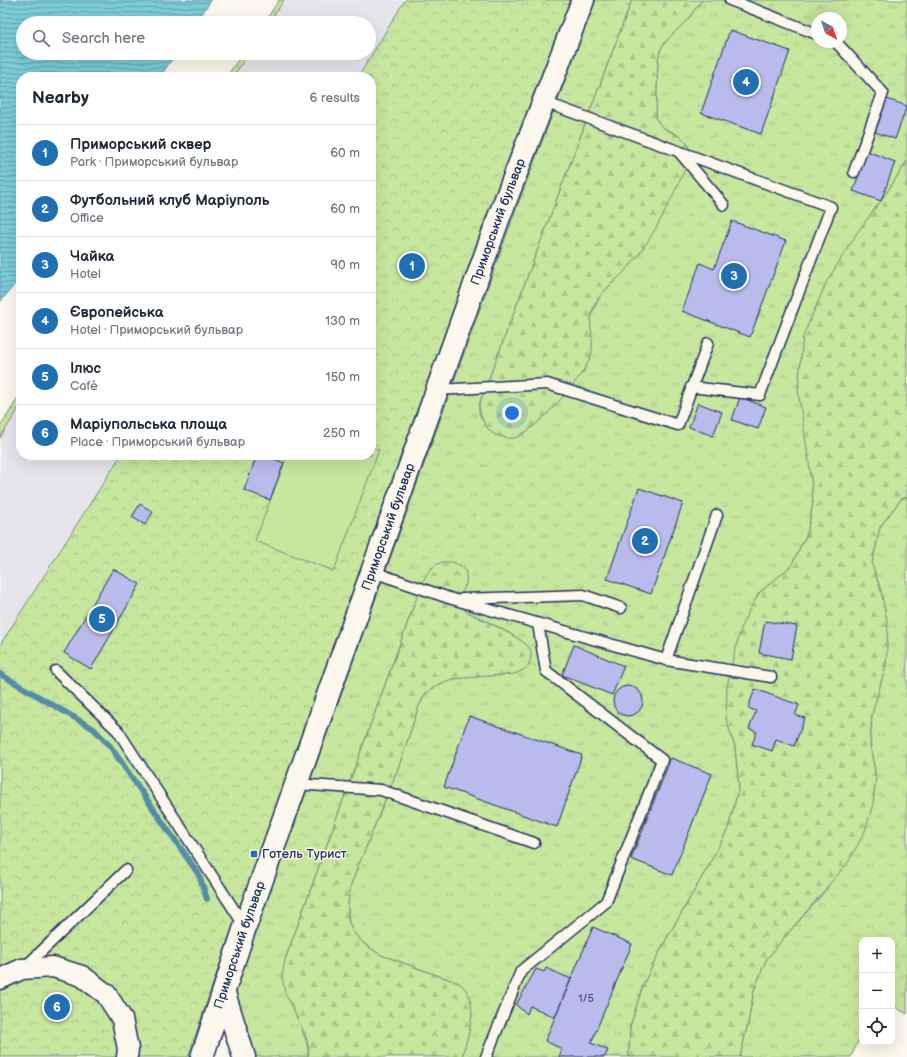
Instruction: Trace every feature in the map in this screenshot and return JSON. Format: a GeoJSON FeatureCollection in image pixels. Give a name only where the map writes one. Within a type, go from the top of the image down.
{"type":"FeatureCollection","features":[{"type":"Feature","properties":{"kind":"street","name":"Приморський бульвар"},"geometry":{"type":"LineString","coordinates":[[202,1057],[296,784],[499,216],[583,0]]}},
{"type":"Feature","properties":{"kind":"street"},"geometry":{"type":"LineString","coordinates":[[0,979],[22,969],[53,967],[82,976],[106,994],[122,1019],[128,1049],[127,1057]]}},
{"type":"Feature","properties":{"kind":"street"},"geometry":{"type":"LineString","coordinates":[[224,993],[244,1057]]}},
{"type":"Feature","properties":{"kind":"lane"},"geometry":{"type":"LineString","coordinates":[[730,0],[811,32]]}},
{"type":"Feature","properties":{"kind":"lane"},"geometry":{"type":"LineString","coordinates":[[841,48],[882,93],[854,172]]}},
{"type":"Feature","properties":{"kind":"lane"},"geometry":{"type":"LineString","coordinates":[[544,102],[830,207],[760,395],[691,387]]}},
{"type":"Feature","properties":{"kind":"lane"},"geometry":{"type":"LineString","coordinates":[[679,152],[724,205]]}},
{"type":"Feature","properties":{"kind":"lane"},"geometry":{"type":"LineString","coordinates":[[438,390],[547,384],[678,425],[708,343]]}},
{"type":"Feature","properties":{"kind":"lane"},"geometry":{"type":"LineString","coordinates":[[666,660],[717,515]]}},
{"type":"Feature","properties":{"kind":"lane"},"geometry":{"type":"LineString","coordinates":[[373,572],[452,599],[666,660],[771,677]]}},
{"type":"Feature","properties":{"kind":"lane"},"geometry":{"type":"LineString","coordinates":[[452,599],[583,595],[621,608]]}},
{"type":"Feature","properties":{"kind":"lane"},"geometry":{"type":"LineString","coordinates":[[486,1057],[521,971],[606,902],[662,760],[546,671],[538,624]]}},
{"type":"Feature","properties":{"kind":"lane"},"geometry":{"type":"LineString","coordinates":[[56,671],[118,731],[246,927]]}},
{"type":"Feature","properties":{"kind":"lane"},"geometry":{"type":"LineString","coordinates":[[296,784],[381,790],[534,843]]}},
{"type":"Feature","properties":{"kind":"lane"},"geometry":{"type":"LineString","coordinates":[[22,969],[126,870]]}},
{"type":"Feature","properties":{"kind":"shaded area"},"geometry":{"type":"Polygon","coordinates":[[[284,0],[405,0],[376,48],[376,16],[274,16],[284,0]]]}},
{"type":"Feature","properties":{"kind":"shaded area"},"geometry":{"type":"Polygon","coordinates":[[[244,60],[368,60],[361,72],[236,72],[244,60]]]}},
{"type":"Feature","properties":{"kind":"shaded area"},"geometry":{"type":"Polygon","coordinates":[[[16,413],[16,460],[118,460],[0,645],[0,438],[16,413]]]}},
{"type":"Feature","properties":{"kind":"green space"},"geometry":{"type":"Polygon","coordinates":[[[279,0],[284,0],[274,16],[269,16],[279,0]]]}},
{"type":"Feature","properties":{"kind":"green space"},"geometry":{"type":"Polygon","coordinates":[[[405,0],[570,0],[488,212],[234,923],[188,1057],[0,1057],[0,645],[118,460],[376,460],[376,72],[361,72],[368,60],[376,60],[376,48],[405,0]]]}},
{"type":"Feature","properties":{"kind":"green space"},"geometry":{"type":"Polygon","coordinates":[[[596,0],[632,0],[479,405],[479,413],[483,421],[583,373],[590,357],[592,345],[590,329],[591,315],[601,294],[623,273],[676,134],[662,126],[656,118],[658,59],[661,48],[688,19],[702,0],[907,0],[907,161],[887,192],[811,476],[813,503],[807,534],[791,566],[759,593],[726,719],[735,747],[739,787],[728,829],[662,947],[643,985],[630,1027],[629,1057],[462,1057],[471,1020],[459,983],[381,955],[364,944],[353,932],[348,920],[348,902],[351,884],[400,763],[418,708],[425,694],[437,685],[452,679],[529,665],[531,658],[530,650],[520,640],[491,623],[466,611],[461,604],[460,598],[466,584],[432,567],[414,605],[285,960],[294,1004],[306,1042],[308,1057],[253,1057],[233,995],[512,220],[596,0]]]}},
{"type":"Feature","properties":{"kind":"green space"},"geometry":{"type":"Polygon","coordinates":[[[632,0],[702,0],[688,19],[661,48],[658,59],[656,118],[665,129],[682,138],[687,143],[690,159],[668,206],[642,250],[631,265],[605,290],[596,302],[591,317],[592,351],[586,367],[557,404],[523,434],[514,438],[496,435],[486,426],[482,418],[479,405],[632,0]]]}},
{"type":"Feature","properties":{"kind":"green space"},"geometry":{"type":"Polygon","coordinates":[[[238,60],[244,60],[236,72],[230,72],[238,60]]]}},
{"type":"Feature","properties":{"kind":"green space"},"geometry":{"type":"Polygon","coordinates":[[[907,161],[907,497],[901,499],[880,527],[872,564],[881,591],[888,625],[886,665],[872,714],[870,745],[876,777],[873,804],[865,831],[849,861],[766,960],[754,990],[740,1057],[629,1057],[630,1027],[643,985],[662,947],[728,829],[739,787],[735,747],[726,719],[727,687],[743,622],[759,593],[791,566],[807,534],[813,503],[811,476],[798,390],[803,336],[827,281],[857,233],[887,192],[907,161]]]}},
{"type":"Feature","properties":{"kind":"green space"},"geometry":{"type":"Polygon","coordinates":[[[16,401],[16,413],[0,438],[0,427],[16,401]]]}},
{"type":"Feature","properties":{"kind":"green space"},"geometry":{"type":"Polygon","coordinates":[[[376,449],[379,450],[376,458],[376,449]]]}},
{"type":"Feature","properties":{"kind":"green space"},"geometry":{"type":"Polygon","coordinates":[[[285,460],[375,460],[334,571],[255,541],[285,460]]]}},
{"type":"Feature","properties":{"kind":"green space"},"geometry":{"type":"Polygon","coordinates":[[[907,497],[907,1014],[895,1007],[895,937],[859,937],[859,1039],[851,1057],[740,1057],[754,990],[766,960],[827,889],[876,777],[870,745],[872,714],[886,665],[881,591],[872,564],[880,527],[901,499],[907,497]]]}},
{"type":"Feature","properties":{"kind":"green space"},"geometry":{"type":"Polygon","coordinates":[[[442,562],[455,563],[465,570],[466,581],[460,600],[466,611],[526,644],[531,652],[530,661],[526,668],[514,674],[452,679],[437,685],[425,694],[418,708],[400,763],[351,884],[348,902],[348,920],[353,932],[364,944],[381,955],[459,983],[464,988],[470,1000],[472,1016],[462,1057],[308,1057],[309,1049],[305,1034],[285,993],[282,977],[285,960],[421,586],[431,569],[442,562]]]}},
{"type":"Feature","properties":{"kind":"water"},"geometry":{"type":"Polygon","coordinates":[[[0,0],[211,0],[201,16],[16,16],[16,60],[171,60],[163,72],[16,72],[16,283],[0,302],[0,0]]]}},
{"type":"Feature","properties":{"kind":"building"},"geometry":{"type":"Polygon","coordinates":[[[730,30],[790,51],[761,134],[701,113],[730,30]]]}},
{"type":"Feature","properties":{"kind":"building"},"geometry":{"type":"Polygon","coordinates":[[[887,99],[907,106],[895,139],[875,132],[887,99]]]}},
{"type":"Feature","properties":{"kind":"building"},"geometry":{"type":"Polygon","coordinates":[[[867,151],[895,162],[881,201],[853,191],[867,151]]]}},
{"type":"Feature","properties":{"kind":"building"},"geometry":{"type":"Polygon","coordinates":[[[732,221],[786,241],[750,337],[682,311],[700,263],[714,269],[732,221]]]}},
{"type":"Feature","properties":{"kind":"building"},"geometry":{"type":"Polygon","coordinates":[[[740,397],[766,407],[758,429],[732,420],[740,397]]]}},
{"type":"Feature","properties":{"kind":"building"},"geometry":{"type":"Polygon","coordinates":[[[698,403],[722,412],[713,436],[689,427],[698,403]]]}},
{"type":"Feature","properties":{"kind":"building"},"geometry":{"type":"Polygon","coordinates":[[[255,460],[276,460],[284,463],[270,500],[244,490],[255,460]]]}},
{"type":"Feature","properties":{"kind":"building"},"geometry":{"type":"Polygon","coordinates":[[[639,488],[683,503],[651,594],[607,579],[639,488]]]}},
{"type":"Feature","properties":{"kind":"building"},"geometry":{"type":"Polygon","coordinates":[[[140,504],[153,512],[145,525],[132,517],[140,504]]]}},
{"type":"Feature","properties":{"kind":"building"},"geometry":{"type":"Polygon","coordinates":[[[113,569],[140,584],[91,669],[64,653],[113,569]]]}},
{"type":"Feature","properties":{"kind":"building"},"geometry":{"type":"Polygon","coordinates":[[[765,621],[797,626],[791,659],[759,653],[765,621]]]}},
{"type":"Feature","properties":{"kind":"building"},"geometry":{"type":"Polygon","coordinates":[[[574,645],[624,666],[612,695],[562,675],[574,645]]]}},
{"type":"Feature","properties":{"kind":"building"},"geometry":{"type":"Polygon","coordinates":[[[628,686],[639,690],[643,701],[639,712],[628,716],[617,712],[613,701],[617,690],[628,686]]]}},
{"type":"Feature","properties":{"kind":"building"},"geometry":{"type":"Polygon","coordinates":[[[755,689],[799,705],[795,715],[805,718],[794,746],[776,739],[772,751],[752,744],[757,732],[749,729],[756,711],[748,708],[755,689]]]}},
{"type":"Feature","properties":{"kind":"building"},"geometry":{"type":"Polygon","coordinates":[[[469,716],[582,755],[557,827],[444,787],[469,716]]]}},
{"type":"Feature","properties":{"kind":"building"},"geometry":{"type":"Polygon","coordinates":[[[671,758],[712,774],[672,875],[631,859],[671,758]]]}},
{"type":"Feature","properties":{"kind":"building"},"geometry":{"type":"Polygon","coordinates":[[[593,927],[632,944],[591,1043],[608,1050],[605,1057],[559,1057],[562,1049],[545,1041],[593,927]]]}},
{"type":"Feature","properties":{"kind":"building"},"geometry":{"type":"Polygon","coordinates":[[[546,968],[571,979],[555,1017],[530,1006],[527,1014],[516,1005],[536,969],[544,972],[546,968]]]}},
{"type":"Feature","properties":{"kind":"waterway"},"geometry":{"type":"LineString","coordinates":[[0,674],[94,729],[110,746],[199,875],[207,899]]}},
{"type":"Feature","properties":{"kind":"place","name":"Європейська"},"geometry":{"type":"Point","coordinates":[746,82]}},
{"type":"Feature","properties":{"kind":"place","name":"Приморський сквер"},"geometry":{"type":"Point","coordinates":[412,266]}},
{"type":"Feature","properties":{"kind":"place","name":"Чайка"},"geometry":{"type":"Point","coordinates":[734,276]}},
{"type":"Feature","properties":{"kind":"place","name":"Футбольний клуб Маріуполь"},"geometry":{"type":"Point","coordinates":[645,541]}},
{"type":"Feature","properties":{"kind":"place","name":"Ілюс"},"geometry":{"type":"Point","coordinates":[102,619]}},
{"type":"Feature","properties":{"kind":"place","name":"Готель Турист"},"geometry":{"type":"Point","coordinates":[254,854]}},
{"type":"Feature","properties":{"kind":"place","name":"Маріупольська площа"},"geometry":{"type":"Point","coordinates":[57,1007]}}]}
